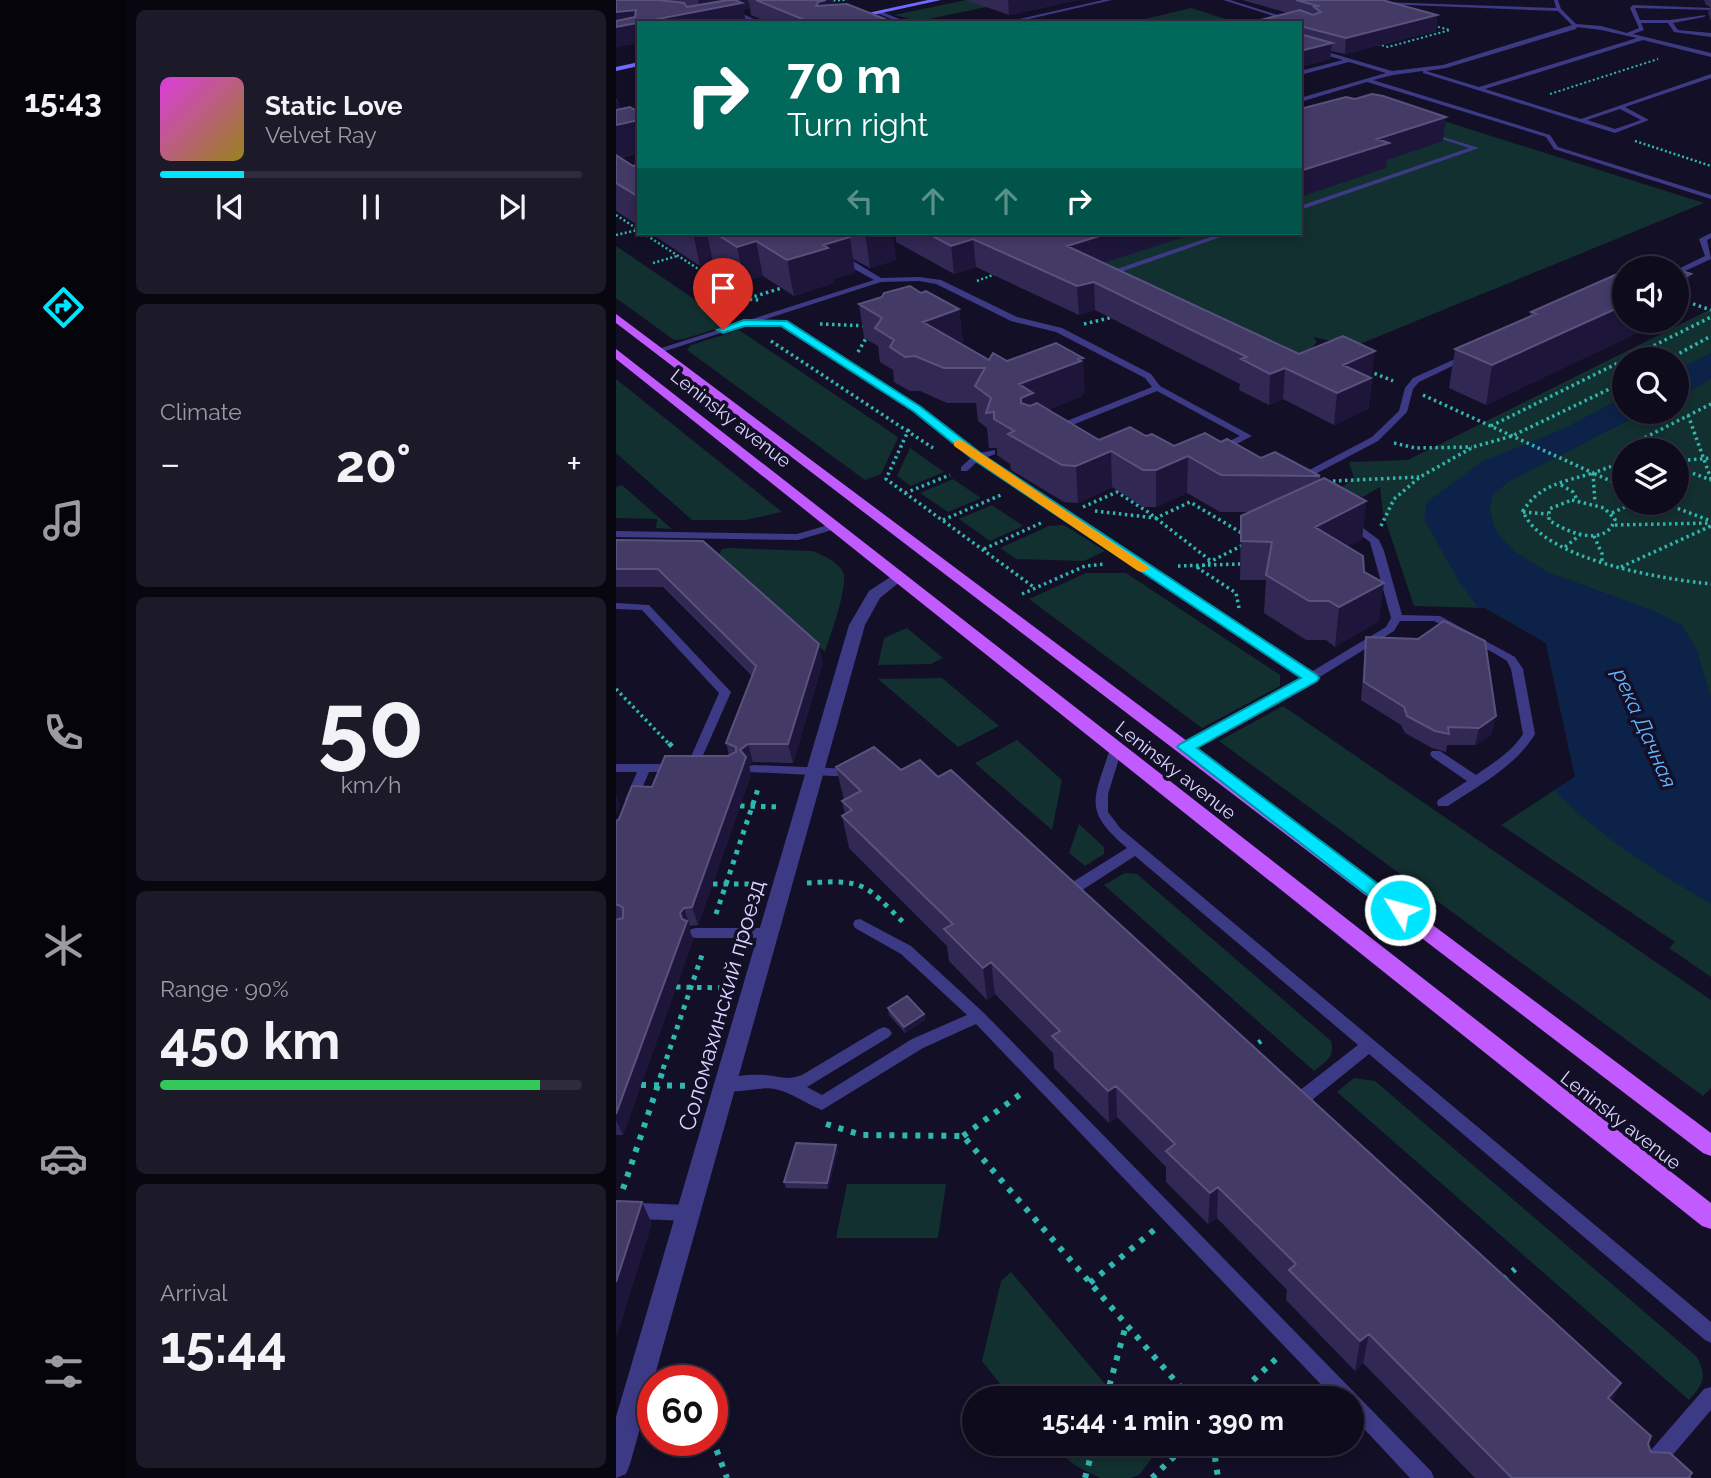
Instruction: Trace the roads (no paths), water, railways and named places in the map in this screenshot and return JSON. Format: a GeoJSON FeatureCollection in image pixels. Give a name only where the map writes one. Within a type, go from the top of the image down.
{"type":"FeatureCollection","features":[{"type":"Feature","properties":{"kind":"main road"},"geometry":{"type":"LineString","coordinates":[[836,21],[939,1]]}},
{"type":"Feature","properties":{"kind":"main road"},"geometry":{"type":"LineString","coordinates":[[849,21],[865,16]]}},
{"type":"Feature","properties":{"kind":"main road"},"geometry":{"type":"LineString","coordinates":[[616,66],[637,62]]}},
{"type":"Feature","properties":{"kind":"main road","name":"Leninsky avenue"},"geometry":{"type":"LineString","coordinates":[[616,317],[1185,747],[1707,1136]]}},
{"type":"Feature","properties":{"kind":"main road","name":"Leninsky avenue"},"geometry":{"type":"LineString","coordinates":[[616,354],[1711,1218]]}},
{"type":"Feature","properties":{"kind":"street","name":"Соломахинский проезд"},"geometry":{"type":"LineString","coordinates":[[616,1464],[864,605],[878,588],[898,577]]}},
{"type":"Feature","properties":{"kind":"lane"},"geometry":{"type":"LineString","coordinates":[[1011,21],[1110,0]]}},
{"type":"Feature","properties":{"kind":"lane"},"geometry":{"type":"LineString","coordinates":[[1225,0],[1293,20]]}},
{"type":"Feature","properties":{"kind":"lane"},"geometry":{"type":"LineString","coordinates":[[1556,0],[1559,10],[1575,25],[1629,34],[1711,55]]}},
{"type":"Feature","properties":{"kind":"lane"},"geometry":{"type":"LineString","coordinates":[[824,1],[865,16]]}},
{"type":"Feature","properties":{"kind":"lane"},"geometry":{"type":"LineString","coordinates":[[1372,3],[1559,10]]}},
{"type":"Feature","properties":{"kind":"lane"},"geometry":{"type":"LineString","coordinates":[[1629,34],[1642,29],[1632,8],[1635,6],[1711,9]]}},
{"type":"Feature","properties":{"kind":"lane"},"geometry":{"type":"LineString","coordinates":[[1039,21],[1065,14],[1072,8]]}},
{"type":"Feature","properties":{"kind":"lane"},"geometry":{"type":"LineString","coordinates":[[725,15],[750,11]]}},
{"type":"Feature","properties":{"kind":"lane"},"geometry":{"type":"LineString","coordinates":[[738,13],[755,21]]}},
{"type":"Feature","properties":{"kind":"lane"},"geometry":{"type":"LineString","coordinates":[[881,13],[902,21]]}},
{"type":"Feature","properties":{"kind":"lane"},"geometry":{"type":"LineString","coordinates":[[1638,20],[1670,22],[1687,17],[1711,16]]}},
{"type":"Feature","properties":{"kind":"lane"},"geometry":{"type":"LineString","coordinates":[[1670,22],[1676,31],[1711,35]]}},
{"type":"Feature","properties":{"kind":"lane"},"geometry":{"type":"LineString","coordinates":[[1302,99],[1392,73],[1444,68],[1556,34],[1574,28],[1575,25]]}},
{"type":"Feature","properties":{"kind":"lane"},"geometry":{"type":"LineString","coordinates":[[1480,89],[1644,38]]}},
{"type":"Feature","properties":{"kind":"lane"},"geometry":{"type":"LineString","coordinates":[[1302,48],[1392,73]]}},
{"type":"Feature","properties":{"kind":"lane"},"geometry":{"type":"LineString","coordinates":[[1302,72],[1347,61]]}},
{"type":"Feature","properties":{"kind":"lane"},"geometry":{"type":"LineString","coordinates":[[1421,71],[1615,131],[1646,120],[1620,107]]}},
{"type":"Feature","properties":{"kind":"lane"},"geometry":{"type":"LineString","coordinates":[[1583,120],[1711,76]]}},
{"type":"Feature","properties":{"kind":"lane"},"geometry":{"type":"LineString","coordinates":[[1366,80],[1548,136],[1556,148],[1711,197]]}},
{"type":"Feature","properties":{"kind":"lane"},"geometry":{"type":"LineString","coordinates":[[1413,103],[1440,103]]}},
{"type":"Feature","properties":{"kind":"lane"},"geometry":{"type":"LineString","coordinates":[[1302,105],[1310,105]]}},
{"type":"Feature","properties":{"kind":"lane"},"geometry":{"type":"LineString","coordinates":[[1302,207],[1476,148],[1425,132]]}},
{"type":"Feature","properties":{"kind":"lane"},"geometry":{"type":"LineString","coordinates":[[1112,272],[1222,235]]}},
{"type":"Feature","properties":{"kind":"lane"},"geometry":{"type":"LineString","coordinates":[[1689,267],[1709,257],[1703,239],[1711,235]]}},
{"type":"Feature","properties":{"kind":"lane"},"geometry":{"type":"LineString","coordinates":[[850,263],[880,281]]}},
{"type":"Feature","properties":{"kind":"lane"},"geometry":{"type":"LineString","coordinates":[[659,350],[880,281],[919,279],[938,282],[1014,319],[1059,330],[1148,376],[1157,388],[1247,436],[1212,452],[1228,456]]}},
{"type":"Feature","properties":{"kind":"lane"},"geometry":{"type":"LineString","coordinates":[[744,323],[783,323],[917,409],[978,457],[1311,678]]}},
{"type":"Feature","properties":{"kind":"lane"},"geometry":{"type":"LineString","coordinates":[[1087,354],[1098,350]]}},
{"type":"Feature","properties":{"kind":"lane"},"geometry":{"type":"LineString","coordinates":[[1290,483],[1375,439],[1403,412],[1416,380],[1476,353]]}},
{"type":"Feature","properties":{"kind":"lane"},"geometry":{"type":"LineString","coordinates":[[1063,436],[1052,430],[1157,388]]}},
{"type":"Feature","properties":{"kind":"lane"},"geometry":{"type":"LineString","coordinates":[[964,469],[978,457],[992,452]]}},
{"type":"Feature","properties":{"kind":"lane"},"geometry":{"type":"LineString","coordinates":[[1340,517],[1374,540],[1398,618]]}},
{"type":"Feature","properties":{"kind":"lane"},"geometry":{"type":"LineString","coordinates":[[616,534],[798,537],[835,526]]}},
{"type":"Feature","properties":{"kind":"lane"},"geometry":{"type":"LineString","coordinates":[[616,606],[645,607],[724,692],[699,768],[616,768]]}},
{"type":"Feature","properties":{"kind":"lane"},"geometry":{"type":"LineString","coordinates":[[1185,747],[1379,639],[1398,618]]}},
{"type":"Feature","properties":{"kind":"lane"},"geometry":{"type":"LineString","coordinates":[[1398,618],[1436,618],[1511,659],[1517,669],[1529,734],[1522,746],[1511,756],[1443,803]]}},
{"type":"Feature","properties":{"kind":"lane"},"geometry":{"type":"LineString","coordinates":[[1116,749],[1102,794],[1102,813],[1115,831],[1711,1334]]}},
{"type":"Feature","properties":{"kind":"lane"},"geometry":{"type":"LineString","coordinates":[[1436,754],[1476,781]]}},
{"type":"Feature","properties":{"kind":"lane"},"geometry":{"type":"LineString","coordinates":[[626,813],[645,768]]}},
{"type":"Feature","properties":{"kind":"lane"},"geometry":{"type":"LineString","coordinates":[[759,769],[854,774],[864,768]]}},
{"type":"Feature","properties":{"kind":"lane"},"geometry":{"type":"LineString","coordinates":[[1068,892],[1136,849]]}},
{"type":"Feature","properties":{"kind":"lane"},"geometry":{"type":"LineString","coordinates":[[860,924],[906,950],[979,1017],[1335,1386]]}},
{"type":"Feature","properties":{"kind":"lane"},"geometry":{"type":"LineString","coordinates":[[702,933],[770,933]]}},
{"type":"Feature","properties":{"kind":"lane"},"geometry":{"type":"LineString","coordinates":[[725,1085],[768,1080],[792,1086],[822,1103],[882,1064],[952,1025],[979,1017]]}},
{"type":"Feature","properties":{"kind":"lane"},"geometry":{"type":"LineString","coordinates":[[792,1086],[808,1080],[884,1032]]}},
{"type":"Feature","properties":{"kind":"lane"},"geometry":{"type":"LineString","coordinates":[[1296,1103],[1369,1045]]}},
{"type":"Feature","properties":{"kind":"lane"},"geometry":{"type":"LineString","coordinates":[[618,1204],[688,1213]]}},
{"type":"Feature","properties":{"kind":"lane"},"geometry":{"type":"LineString","coordinates":[[1645,1472],[1711,1396]]}},
{"type":"Feature","properties":{"kind":"lane"},"geometry":{"type":"LineString","coordinates":[[1364,1415],[1424,1478]]}},
{"type":"Feature","properties":{"kind":"water"},"geometry":{"type":"Polygon","coordinates":[[[1711,353],[1711,379],[1689,391],[1689,364],[1711,353]]]}},
{"type":"Feature","properties":{"kind":"water","name":"река Дачная"},"geometry":{"type":"Polygon","coordinates":[[[1612,403],[1612,424],[1622,424],[1508,482],[1493,495],[1490,510],[1495,530],[1514,551],[1548,572],[1657,612],[1682,625],[1696,648],[1711,697],[1711,904],[1609,838],[1554,790],[1575,777],[1546,643],[1486,608],[1478,608],[1458,580],[1424,519],[1427,502],[1481,462],[1563,429],[1612,403]]]}}]}
